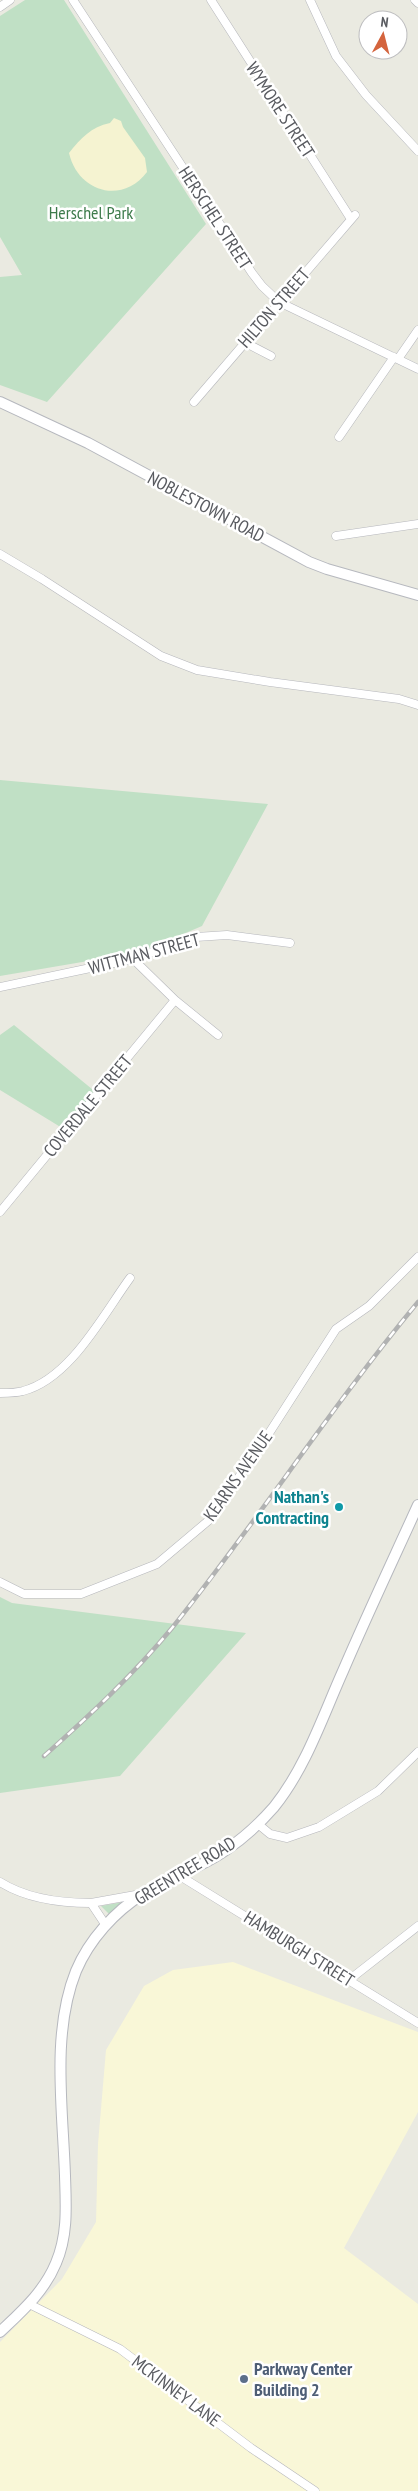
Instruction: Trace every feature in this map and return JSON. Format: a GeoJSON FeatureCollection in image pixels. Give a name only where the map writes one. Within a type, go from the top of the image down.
{"type":"FeatureCollection","features":[{"type":"Feature","properties":{"kind":"main road","name":"NOBLESTOWN ROAD"},"geometry":{"type":"LineString","coordinates":[[0,402],[80,439],[309,562],[418,595]]}},
{"type":"Feature","properties":{"kind":"main road","name":"GREENTREE ROAD"},"geometry":{"type":"LineString","coordinates":[[0,2332],[29,2304],[42,2288],[55,2265],[64,2242],[66,2210],[61,2044],[65,2008],[76,1970],[105,1924],[143,1894],[226,1850],[258,1824],[280,1799],[304,1763],[368,1612],[418,1505]]}},
{"type":"Feature","properties":{"kind":"street"},"geometry":{"type":"LineString","coordinates":[[0,7],[10,0]]}},
{"type":"Feature","properties":{"kind":"street","name":"HERSCHEL STREET"},"geometry":{"type":"LineString","coordinates":[[73,0],[262,286],[279,302],[418,369]]}},
{"type":"Feature","properties":{"kind":"street","name":"WYMORE STREET"},"geometry":{"type":"LineString","coordinates":[[211,0],[353,217]]}},
{"type":"Feature","properties":{"kind":"street"},"geometry":{"type":"LineString","coordinates":[[310,0],[336,56],[366,95],[418,151]]}},
{"type":"Feature","properties":{"kind":"street"},"geometry":{"type":"LineString","coordinates":[[415,0],[418,4]]}},
{"type":"Feature","properties":{"kind":"street","name":"HILTON STREET"},"geometry":{"type":"LineString","coordinates":[[194,402],[353,217]]}},
{"type":"Feature","properties":{"kind":"street"},"geometry":{"type":"LineString","coordinates":[[339,437],[418,330]]}},
{"type":"Feature","properties":{"kind":"street"},"geometry":{"type":"LineString","coordinates":[[244,342],[271,356]]}},
{"type":"Feature","properties":{"kind":"street"},"geometry":{"type":"LineString","coordinates":[[336,536],[418,524]]}},
{"type":"Feature","properties":{"kind":"street"},"geometry":{"type":"LineString","coordinates":[[0,554],[161,656],[197,670],[270,682],[399,699],[418,705]]}},
{"type":"Feature","properties":{"kind":"street","name":"WITTMAN STREET"},"geometry":{"type":"LineString","coordinates":[[0,987],[133,959],[196,937],[227,935],[290,943]]}},
{"type":"Feature","properties":{"kind":"street"},"geometry":{"type":"LineString","coordinates":[[133,959],[175,1000],[218,1035]]}},
{"type":"Feature","properties":{"kind":"street","name":"COVERDALE STREET"},"geometry":{"type":"LineString","coordinates":[[0,1212],[175,1000]]}},
{"type":"Feature","properties":{"kind":"street","name":"KEARNS AVENUE"},"geometry":{"type":"LineString","coordinates":[[0,1582],[24,1594],[81,1594],[157,1564],[208,1521],[264,1441],[336,1329],[369,1306],[418,1257]]}},
{"type":"Feature","properties":{"kind":"street"},"geometry":{"type":"LineString","coordinates":[[0,1393],[23,1391],[52,1377],[73,1357],[130,1278]]}},
{"type":"Feature","properties":{"kind":"street"},"geometry":{"type":"LineString","coordinates":[[258,1824],[270,1834],[287,1838],[318,1827],[378,1791],[418,1752]]}},
{"type":"Feature","properties":{"kind":"street","name":"HAMBURGH STREET"},"geometry":{"type":"LineString","coordinates":[[180,1876],[418,2023]]}},
{"type":"Feature","properties":{"kind":"street"},"geometry":{"type":"LineString","coordinates":[[0,1882],[26,1895],[54,1901],[91,1904],[143,1894]]}},
{"type":"Feature","properties":{"kind":"street"},"geometry":{"type":"LineString","coordinates":[[91,1904],[105,1924]]}},
{"type":"Feature","properties":{"kind":"street"},"geometry":{"type":"LineString","coordinates":[[349,1980],[418,1926]]}},
{"type":"Feature","properties":{"kind":"street","name":"MCKINNEY LANE"},"geometry":{"type":"LineString","coordinates":[[29,2304],[120,2349],[251,2448],[315,2491]]}},
{"type":"Feature","properties":{"kind":"shaded area"},"geometry":{"type":"Polygon","coordinates":[[[233,1962],[418,2032],[418,2112],[344,2248],[418,2304],[418,2491],[0,2491],[0,2342],[62,2279],[96,2222],[98,2144],[106,2050],[144,1986],[173,1970],[233,1962]]]}},
{"type":"Feature","properties":{"kind":"green space","name":"Herschel Park"},"geometry":{"type":"Polygon","coordinates":[[[25,0],[64,0],[206,224],[47,402],[0,385],[0,277],[22,275],[0,237],[0,16],[25,0]]]}},
{"type":"Feature","properties":{"kind":"green space"},"geometry":{"type":"Polygon","coordinates":[[[0,780],[268,804],[202,926],[141,952],[0,976],[0,780]]]}},
{"type":"Feature","properties":{"kind":"green space"},"geometry":{"type":"Polygon","coordinates":[[[14,1025],[98,1094],[67,1131],[0,1090],[0,1035],[14,1025]]]}},
{"type":"Feature","properties":{"kind":"green space"},"geometry":{"type":"Polygon","coordinates":[[[0,1597],[12,1603],[246,1633],[120,1776],[0,1793],[0,1597]]]}},
{"type":"Feature","properties":{"kind":"green space"},"geometry":{"type":"Polygon","coordinates":[[[123,1902],[109,1914],[101,1906],[123,1902]]]}},
{"type":"Feature","properties":{"kind":"sand"},"geometry":{"type":"Polygon","coordinates":[[[114,118],[121,121],[123,127],[145,158],[147,172],[137,182],[126,188],[114,191],[102,190],[91,185],[81,177],[69,153],[87,134],[97,127],[110,123],[114,118]]]}},
{"type":"Feature","properties":{"kind":"railway"},"geometry":{"type":"LineString","coordinates":[[44,1756],[110,1695],[172,1628],[355,1382],[418,1302]]}},
{"type":"Feature","properties":{"kind":"place","name":"Nathan's Contracting"},"geometry":{"type":"Point","coordinates":[339,1507]}},
{"type":"Feature","properties":{"kind":"place","name":"Parkway Center Building 2"},"geometry":{"type":"Point","coordinates":[244,2379]}}]}
